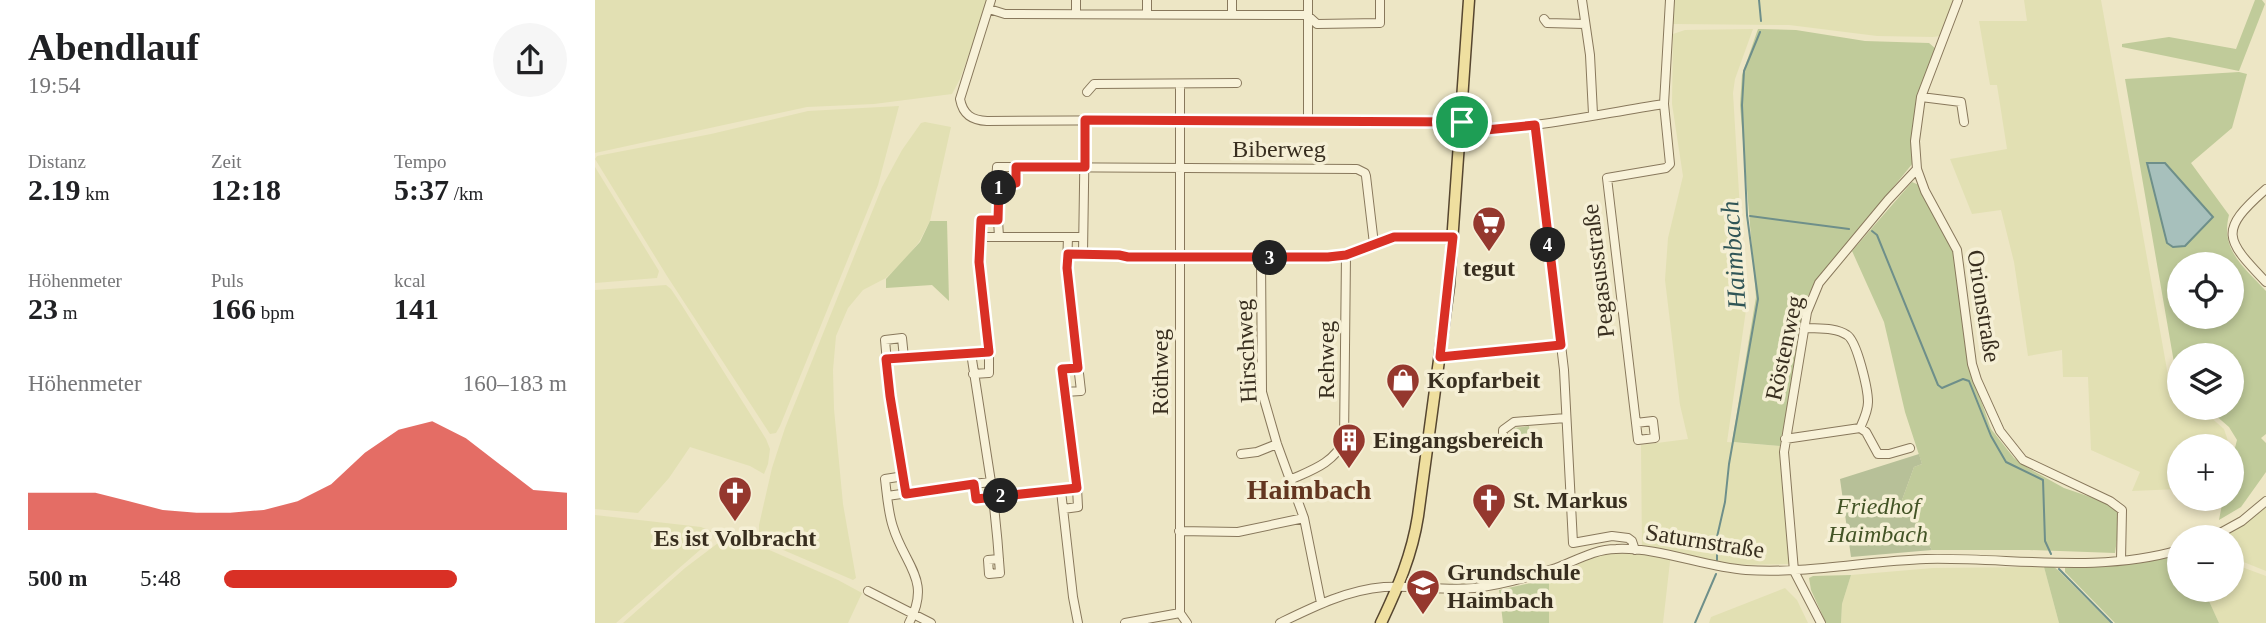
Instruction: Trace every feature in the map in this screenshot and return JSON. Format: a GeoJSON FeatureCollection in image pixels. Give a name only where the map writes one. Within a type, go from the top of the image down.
{"type":"FeatureCollection","features":[{"type":"Feature","properties":{"kind":"main road"},"geometry":{"type":"LineString","coordinates":[[1381,623],[1410,559],[1415,534],[1440,357],[1453,237],[1469,0]]}},
{"type":"Feature","properties":{"kind":"street"},"geometry":{"type":"LineString","coordinates":[[1076,0],[1076,14]]}},
{"type":"Feature","properties":{"kind":"street"},"geometry":{"type":"LineString","coordinates":[[1147,0],[1147,13]]}},
{"type":"Feature","properties":{"kind":"street"},"geometry":{"type":"LineString","coordinates":[[1231,14],[1232,0]]}},
{"type":"Feature","properties":{"kind":"street"},"geometry":{"type":"LineString","coordinates":[[1307,0],[1308,121]]}},
{"type":"Feature","properties":{"kind":"street"},"geometry":{"type":"LineString","coordinates":[[1380,0],[1380,23],[1317,24],[1307,15],[1005,14],[990,4],[960,99],[964,112],[981,120],[1308,121],[1461,126],[1486,130],[1535,125],[1664,104],[1670,0]]}},
{"type":"Feature","properties":{"kind":"street"},"geometry":{"type":"LineString","coordinates":[[1582,0],[1590,55],[1593,114]]}},
{"type":"Feature","properties":{"kind":"street","name":"Orionstraße"},"geometry":{"type":"LineString","coordinates":[[1958,0],[1921,97],[1915,141],[1917,169],[1929,202],[1957,250],[1972,364],[1995,422],[2007,443],[2023,460],[2119,506],[2124,515],[2120,560]]}},
{"type":"Feature","properties":{"kind":"street"},"geometry":{"type":"LineString","coordinates":[[1544,19],[1548,23],[1585,24]]}},
{"type":"Feature","properties":{"kind":"street"},"geometry":{"type":"LineString","coordinates":[[1087,92],[1094,84],[1237,83]]}},
{"type":"Feature","properties":{"kind":"street","name":"Röthweg"},"geometry":{"type":"LineString","coordinates":[[1180,84],[1180,613]]}},
{"type":"Feature","properties":{"kind":"street"},"geometry":{"type":"LineString","coordinates":[[1921,97],[1961,102],[1964,122]]}},
{"type":"Feature","properties":{"kind":"street","name":"Pegasusstraße"},"geometry":{"type":"LineString","coordinates":[[1636,423],[1607,178],[1669,166],[1664,104]]}},
{"type":"Feature","properties":{"kind":"street"},"geometry":{"type":"LineString","coordinates":[[1083,253],[1085,120]]}},
{"type":"Feature","properties":{"kind":"street"},"geometry":{"type":"LineString","coordinates":[[1535,125],[1564,370],[1573,543],[1620,537],[1632,541],[1636,550]]}},
{"type":"Feature","properties":{"kind":"street"},"geometry":{"type":"LineString","coordinates":[[999,184],[1016,183],[1016,167],[997,167],[999,237]]}},
{"type":"Feature","properties":{"kind":"street","name":"Biberweg"},"geometry":{"type":"LineString","coordinates":[[1016,167],[1361,170],[1366,176],[1374,244]]}},
{"type":"Feature","properties":{"kind":"street","name":"Röstenweg"},"geometry":{"type":"LineString","coordinates":[[1794,570],[1785,439],[1810,302],[1819,283],[1917,169]]}},
{"type":"Feature","properties":{"kind":"street"},"geometry":{"type":"LineString","coordinates":[[2266,189],[2242,210],[2231,233],[2235,246],[2244,259],[2266,282]]}},
{"type":"Feature","properties":{"kind":"street"},"geometry":{"type":"LineString","coordinates":[[973,374],[989,373],[979,262],[981,220],[998,220]]}},
{"type":"Feature","properties":{"kind":"street"},"geometry":{"type":"LineString","coordinates":[[1068,254],[1261,258],[1346,255],[1403,236],[1453,237]]}},
{"type":"Feature","properties":{"kind":"street"},"geometry":{"type":"LineString","coordinates":[[981,237],[1083,237]]}},
{"type":"Feature","properties":{"kind":"street"},"geometry":{"type":"LineString","coordinates":[[1065,392],[1081,391],[1067,268],[1068,237]]}},
{"type":"Feature","properties":{"kind":"street","name":"Rehweg"},"geometry":{"type":"LineString","coordinates":[[1292,479],[1329,461],[1344,440],[1346,255]]}},
{"type":"Feature","properties":{"kind":"street","name":"Hirschweg"},"geometry":{"type":"LineString","coordinates":[[1261,258],[1262,392],[1277,444],[1304,518],[1321,603]]}},
{"type":"Feature","properties":{"kind":"street"},"geometry":{"type":"LineString","coordinates":[[1804,328],[1838,330],[1851,337],[1868,400],[1867,414],[1860,428]]}},
{"type":"Feature","properties":{"kind":"street"},"geometry":{"type":"LineString","coordinates":[[904,358],[902,338],[885,340],[890,396],[906,494]]}},
{"type":"Feature","properties":{"kind":"street"},"geometry":{"type":"LineString","coordinates":[[1440,357],[1561,345]]}},
{"type":"Feature","properties":{"kind":"street"},"geometry":{"type":"LineString","coordinates":[[886,359],[989,352]]}},
{"type":"Feature","properties":{"kind":"street"},"geometry":{"type":"LineString","coordinates":[[971,353],[991,482],[999,559]]}},
{"type":"Feature","properties":{"kind":"street"},"geometry":{"type":"LineString","coordinates":[[1063,509],[1079,507],[1062,369],[1078,368]]}},
{"type":"Feature","properties":{"kind":"street"},"geometry":{"type":"LineString","coordinates":[[1503,441],[1503,430],[1514,422],[1566,418]]}},
{"type":"Feature","properties":{"kind":"street"},"geometry":{"type":"LineString","coordinates":[[1785,439],[1860,428],[1878,454],[1910,448]]}},
{"type":"Feature","properties":{"kind":"street"},"geometry":{"type":"LineString","coordinates":[[1241,454],[1257,452],[1277,444]]}},
{"type":"Feature","properties":{"kind":"street"},"geometry":{"type":"LineString","coordinates":[[904,476],[885,479],[893,528],[917,576],[919,593],[909,623]]}},
{"type":"Feature","properties":{"kind":"street"},"geometry":{"type":"LineString","coordinates":[[887,496],[991,482]]}},
{"type":"Feature","properties":{"kind":"street"},"geometry":{"type":"LineString","coordinates":[[974,484],[976,499],[1077,488]]}},
{"type":"Feature","properties":{"kind":"street"},"geometry":{"type":"LineString","coordinates":[[1061,491],[1078,623]]}},
{"type":"Feature","properties":{"kind":"street"},"geometry":{"type":"LineString","coordinates":[[2235,525],[2266,501]]}},
{"type":"Feature","properties":{"kind":"street"},"geometry":{"type":"LineString","coordinates":[[1179,531],[1238,532],[1304,518]]}},
{"type":"Feature","properties":{"kind":"street","name":"Saturnstraße"},"geometry":{"type":"LineString","coordinates":[[1280,623],[1321,603],[1373,589],[1478,587],[1520,579],[1605,550],[1636,550],[1741,570],[1794,570],[1929,559],[2120,560],[2167,552]]}},
{"type":"Feature","properties":{"kind":"street"},"geometry":{"type":"LineString","coordinates":[[1794,570],[1821,623]]}},
{"type":"Feature","properties":{"kind":"street"},"geometry":{"type":"LineString","coordinates":[[868,591],[931,623]]}},
{"type":"Feature","properties":{"kind":"street"},"geometry":{"type":"LineString","coordinates":[[1125,623],[1180,613],[1187,623]]}},
{"type":"Feature","properties":{"kind":"shaded area"},"geometry":{"type":"Polygon","coordinates":[[[595,0],[988,0],[960,79],[952,94],[874,104],[807,107],[595,153],[595,0]]]}},
{"type":"Feature","properties":{"kind":"shaded area"},"geometry":{"type":"Polygon","coordinates":[[[1673,0],[1954,0],[1943,31],[1940,36],[1933,37],[1877,36],[1789,25],[1672,24],[1673,0]]]}},
{"type":"Feature","properties":{"kind":"shaded area"},"geometry":{"type":"Polygon","coordinates":[[[2024,0],[2101,0],[2167,370],[2167,420],[2214,420],[2226,434],[2167,434],[2167,490],[2132,491],[2140,472],[2091,450],[2088,377],[2063,377],[2062,350],[2028,356],[2014,262],[2001,210],[1972,214],[1950,159],[2007,149],[1997,85],[1990,85],[1979,21],[2027,21],[2024,0]]]}},
{"type":"Feature","properties":{"kind":"shaded area"},"geometry":{"type":"Polygon","coordinates":[[[1753,29],[1735,79],[1733,93],[1746,310],[1727,442],[1780,446],[1789,564],[1726,565],[1671,553],[1663,623],[1549,623],[1549,579],[1601,553],[1642,553],[1641,445],[1688,439],[1680,405],[1665,280],[1668,238],[1683,176],[1672,104],[1673,34],[1685,30],[1753,29]]]}},
{"type":"Feature","properties":{"kind":"shaded area"},"geometry":{"type":"Polygon","coordinates":[[[899,106],[878,185],[780,426],[776,433],[770,434],[595,159],[597,156],[711,134],[808,111],[899,106]]]}},
{"type":"Feature","properties":{"kind":"shaded area"},"geometry":{"type":"Polygon","coordinates":[[[921,123],[951,127],[930,221],[919,242],[903,262],[886,278],[863,290],[848,308],[836,336],[834,409],[843,504],[856,578],[853,580],[767,543],[759,534],[759,525],[772,468],[785,428],[882,187],[902,150],[921,123]]]}},
{"type":"Feature","properties":{"kind":"shaded area"},"geometry":{"type":"Polygon","coordinates":[[[595,167],[659,271],[657,278],[595,283],[595,167]]]}},
{"type":"Feature","properties":{"kind":"shaded area"},"geometry":{"type":"Polygon","coordinates":[[[666,285],[681,304],[766,439],[770,449],[768,464],[764,474],[750,466],[690,447],[669,478],[638,513],[595,509],[595,290],[666,285]]]}},
{"type":"Feature","properties":{"kind":"shaded area"},"geometry":{"type":"Polygon","coordinates":[[[2266,508],[2266,571],[2244,562],[2244,525],[2241,525],[2266,508]]]}},
{"type":"Feature","properties":{"kind":"shaded area"},"geometry":{"type":"Polygon","coordinates":[[[595,515],[701,527],[711,531],[712,535],[708,543],[616,623],[595,623],[595,515]]]}},
{"type":"Feature","properties":{"kind":"shaded area"},"geometry":{"type":"Polygon","coordinates":[[[726,537],[738,538],[760,546],[862,593],[848,623],[623,623],[685,568],[726,537]]]}},
{"type":"Feature","properties":{"kind":"shaded area"},"geometry":{"type":"Polygon","coordinates":[[[2044,567],[2059,623],[1841,623],[1842,604],[1851,575],[1933,568],[2044,567]]]}},
{"type":"Feature","properties":{"kind":"shaded area"},"geometry":{"type":"Polygon","coordinates":[[[2244,568],[2266,576],[2266,623],[2219,623],[2209,602],[2244,602],[2244,568]]]}},
{"type":"Feature","properties":{"kind":"shaded area"},"geometry":{"type":"Polygon","coordinates":[[[1785,588],[1797,600],[1808,623],[1709,623],[1711,617],[1785,588]]]}},
{"type":"Feature","properties":{"kind":"green space"},"geometry":{"type":"Polygon","coordinates":[[[2255,0],[2262,0],[2265,4],[2239,71],[2122,47],[2122,44],[2169,37],[2236,49],[2255,0]]]}},
{"type":"Feature","properties":{"kind":"green space"},"geometry":{"type":"Polygon","coordinates":[[[1758,29],[1796,30],[1865,41],[1929,43],[1936,49],[1913,120],[1913,163],[1820,277],[1807,297],[1780,446],[1732,442],[1756,297],[1740,105],[1742,75],[1758,29]]]}},
{"type":"Feature","properties":{"kind":"green space"},"geometry":{"type":"Polygon","coordinates":[[[2239,72],[2247,74],[2232,128],[2191,163],[2229,215],[2228,238],[2233,252],[2167,252],[2167,322],[2125,79],[2239,72]]]}},
{"type":"Feature","properties":{"kind":"green space"},"geometry":{"type":"Polygon","coordinates":[[[1912,182],[1919,185],[1953,250],[1971,372],[1991,429],[2014,458],[2028,468],[2064,488],[2115,508],[2120,518],[2115,553],[1932,550],[1902,500],[1914,467],[1922,464],[1905,412],[1884,322],[1852,251],[1912,182]]]}},
{"type":"Feature","properties":{"kind":"green space"},"geometry":{"type":"Polygon","coordinates":[[[930,221],[947,221],[949,301],[932,285],[886,288],[886,279],[920,242],[930,221]]]}},
{"type":"Feature","properties":{"kind":"green space"},"geometry":{"type":"Polygon","coordinates":[[[2244,268],[2266,291],[2266,434],[2261,438],[2266,443],[2266,472],[2244,503],[2244,434],[2233,434],[2221,420],[2244,420],[2244,343],[2171,343],[2168,329],[2244,329],[2244,268]]]}},
{"type":"Feature","properties":{"kind":"green space"},"geometry":{"type":"Polygon","coordinates":[[[1529,426],[1531,445],[1511,446],[1514,428],[1529,426]]]}},
{"type":"Feature","properties":{"kind":"green space","name":"Friedhof Haimbach"},"geometry":{"type":"Polygon","coordinates":[[[1919,454],[1922,464],[1914,467],[1902,500],[1932,550],[1851,557],[1840,479],[1919,454]]]}},
{"type":"Feature","properties":{"kind":"green space"},"geometry":{"type":"Polygon","coordinates":[[[2221,511],[2234,511],[2219,520],[2221,511]]]}},
{"type":"Feature","properties":{"kind":"green space"},"geometry":{"type":"Polygon","coordinates":[[[2167,558],[2167,602],[2209,602],[2219,623],[2115,623],[2065,572],[2065,568],[2141,563],[2167,558]]]}},
{"type":"Feature","properties":{"kind":"green space"},"geometry":{"type":"Polygon","coordinates":[[[2044,567],[2058,570],[2111,623],[2059,623],[2044,567]]]}},
{"type":"Feature","properties":{"kind":"green space"},"geometry":{"type":"Polygon","coordinates":[[[1851,575],[1842,604],[1841,623],[1826,623],[1811,590],[1809,578],[1851,575]]]}},
{"type":"Feature","properties":{"kind":"green space"},"geometry":{"type":"Polygon","coordinates":[[[1549,579],[1549,623],[1503,623],[1499,590],[1549,579]]]}},
{"type":"Feature","properties":{"kind":"water"},"geometry":{"type":"Polygon","coordinates":[[[2147,163],[2165,163],[2213,217],[2185,246],[2173,247],[2167,243],[2147,163]]]}},
{"type":"Feature","properties":{"kind":"waterway","name":"Haimbach"},"geometry":{"type":"LineString","coordinates":[[1759,0],[1761,21]]}},
{"type":"Feature","properties":{"kind":"waterway","name":"Haimbach"},"geometry":{"type":"LineString","coordinates":[[1717,560],[1717,537],[1758,299],[1747,215],[1742,105],[1744,71],[1760,32]]}},
{"type":"Feature","properties":{"kind":"waterway"},"geometry":{"type":"LineString","coordinates":[[1750,216],[1849,229]]}},
{"type":"Feature","properties":{"kind":"waterway"},"geometry":{"type":"LineString","coordinates":[[1872,231],[1877,235],[1938,385],[1942,388],[1963,379],[1969,381],[1991,436],[2006,462],[2043,480],[2045,541],[2051,554]]}},
{"type":"Feature","properties":{"kind":"waterway"},"geometry":{"type":"LineString","coordinates":[[2059,569],[2112,623]]}},
{"type":"Feature","properties":{"kind":"waterway","name":"Haimbach"},"geometry":{"type":"LineString","coordinates":[[1695,623],[1716,574]]}},
{"type":"Feature","properties":{"kind":"place","name":"tegut"},"geometry":{"type":"Point","coordinates":[1489,253]}},
{"type":"Feature","properties":{"kind":"place","name":"Kopfarbeit"},"geometry":{"type":"Point","coordinates":[1403,410]}},
{"type":"Feature","properties":{"kind":"place","name":"Eingangsbereich"},"geometry":{"type":"Point","coordinates":[1349,470]}},
{"type":"Feature","properties":{"kind":"place","name":"Es ist Volbracht"},"geometry":{"type":"Point","coordinates":[735,523]}},
{"type":"Feature","properties":{"kind":"place","name":"St. Markus"},"geometry":{"type":"Point","coordinates":[1489,530]}},
{"type":"Feature","properties":{"kind":"place","name":"Grundschule Haimbach"},"geometry":{"type":"Point","coordinates":[1423,616]}},
{"type":"Feature","properties":{"kind":"district","name":"Haimbach"},"geometry":{"type":"Point","coordinates":[1309,489]}},
{"type":"Feature","properties":{"kind":"route"},"geometry":{"type":"LineString","coordinates":[[1085,120],[1462,122],[1461,130],[1535,125],[1561,345],[1440,357],[1453,237],[1394,237],[1337,257],[1128,257],[1068,254],[1067,268],[1078,368],[1062,369],[1077,488],[976,499],[974,484],[906,494],[886,359],[989,352],[979,262],[981,220],[998,220],[999,184],[1016,183],[1016,167],[1085,167],[1085,120]]}}]}
